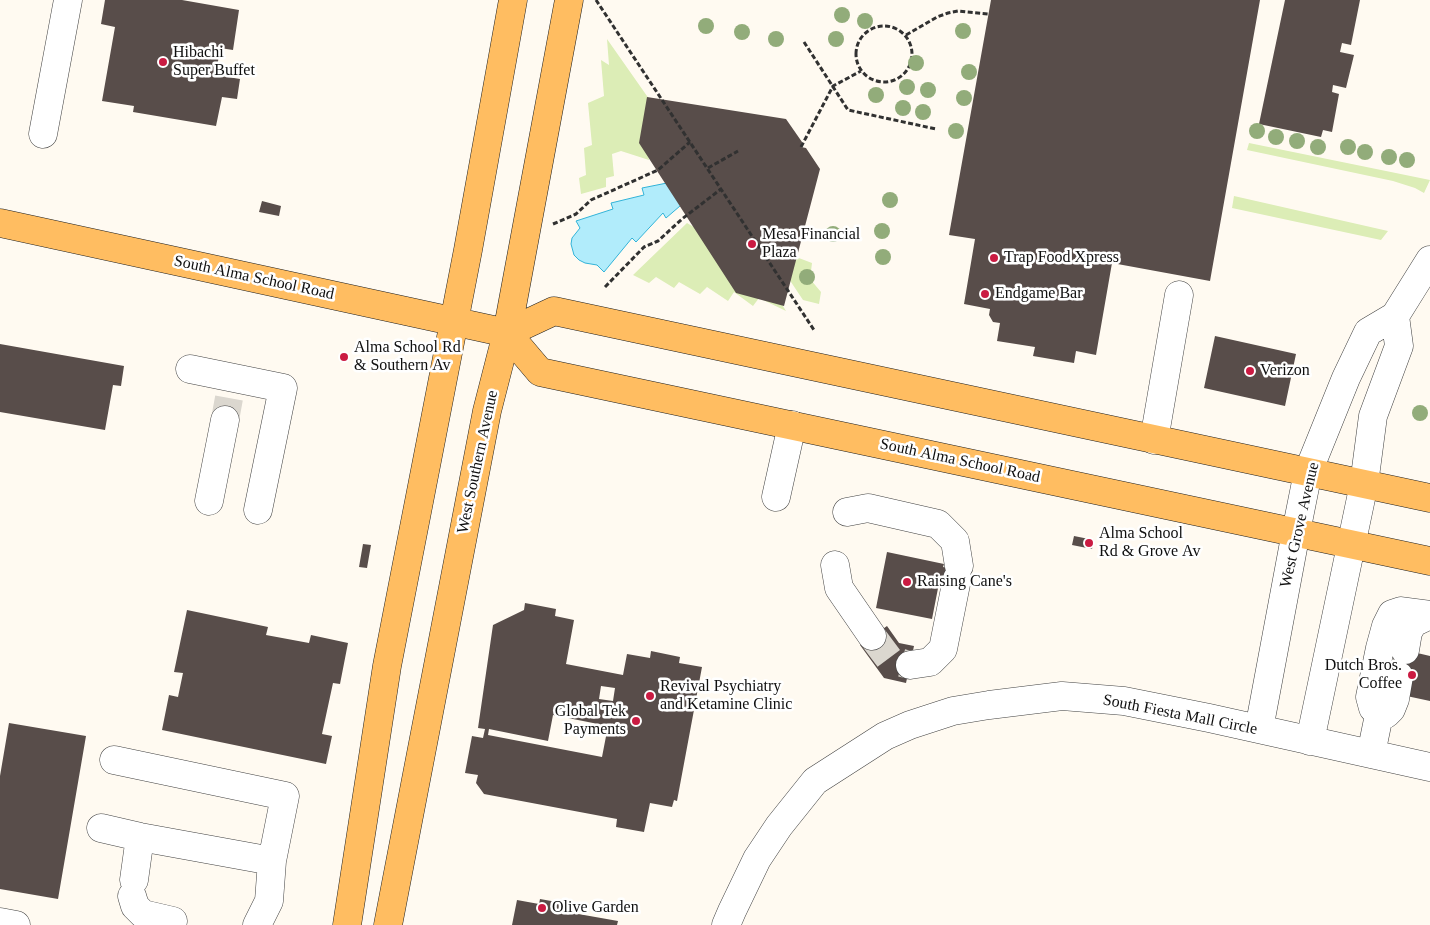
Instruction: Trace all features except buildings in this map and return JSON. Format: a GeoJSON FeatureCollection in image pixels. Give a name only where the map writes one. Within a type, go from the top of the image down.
{"type":"FeatureCollection","features":[{"type":"Feature","properties":{"kind":"main road"},"geometry":{"type":"LineString","coordinates":[[347,925],[387,666],[454,321],[513,0]]}},
{"type":"Feature","properties":{"kind":"main road","name":"West Southern Avenue"},"geometry":{"type":"LineString","coordinates":[[388,925],[487,411],[508,333],[569,0]]}},
{"type":"Feature","properties":{"kind":"main road","name":"South Alma School Road"},"geometry":{"type":"LineString","coordinates":[[0,223],[508,333],[540,372],[1430,561]]}},
{"type":"Feature","properties":{"kind":"main road"},"geometry":{"type":"LineString","coordinates":[[508,333],[554,311],[1430,498]]}},
{"type":"Feature","properties":{"kind":"street"},"geometry":{"type":"LineString","coordinates":[[43,134],[68,0]]}},
{"type":"Feature","properties":{"kind":"street","name":"West Grove Avenue"},"geometry":{"type":"LineString","coordinates":[[1259,729],[1308,472],[1353,363],[1368,332],[1395,316],[1430,260]]}},
{"type":"Feature","properties":{"kind":"street"},"geometry":{"type":"LineString","coordinates":[[1154,440],[1179,295]]}},
{"type":"Feature","properties":{"kind":"street"},"geometry":{"type":"LineString","coordinates":[[1310,741],[1364,484],[1373,416],[1400,346],[1395,316]]}},
{"type":"Feature","properties":{"kind":"street"},"geometry":{"type":"LineString","coordinates":[[190,369],[229,399],[283,388],[258,510]]}},
{"type":"Feature","properties":{"kind":"street"},"geometry":{"type":"LineString","coordinates":[[209,501],[229,399]]}},
{"type":"Feature","properties":{"kind":"street"},"geometry":{"type":"LineString","coordinates":[[776,497],[792,425]]}},
{"type":"Feature","properties":{"kind":"street"},"geometry":{"type":"LineString","coordinates":[[846,512],[868,508],[938,524],[954,566],[939,621],[943,649],[930,662],[910,666]]}},
{"type":"Feature","properties":{"kind":"street"},"geometry":{"type":"LineString","coordinates":[[835,565],[838,588],[872,636]]}},
{"type":"Feature","properties":{"kind":"street"},"geometry":{"type":"LineString","coordinates":[[1379,715],[1372,708],[1370,697],[1380,648],[1386,626],[1392,614],[1401,611],[1430,615]]}},
{"type":"Feature","properties":{"kind":"street"},"geometry":{"type":"LineString","coordinates":[[1379,715],[1386,714],[1391,709],[1395,699],[1408,632],[1415,622],[1430,615]]}},
{"type":"Feature","properties":{"kind":"street","name":"South Fiesta Mall Circle"},"geometry":{"type":"LineString","coordinates":[[726,925],[757,859],[779,826],[816,781],[885,736],[910,725],[953,712],[980,706],[1062,696],[1124,701],[1430,767]]}},
{"type":"Feature","properties":{"kind":"street"},"geometry":{"type":"LineString","coordinates":[[1371,754],[1379,715]]}},
{"type":"Feature","properties":{"kind":"street"},"geometry":{"type":"LineString","coordinates":[[114,760],[285,796],[272,861],[269,901],[258,925]]}},
{"type":"Feature","properties":{"kind":"street"},"geometry":{"type":"LineString","coordinates":[[101,828],[272,861]]}},
{"type":"Feature","properties":{"kind":"street"},"geometry":{"type":"LineString","coordinates":[[140,837],[133,888],[135,906],[143,914],[184,923]]}},
{"type":"Feature","properties":{"kind":"street"},"geometry":{"type":"LineString","coordinates":[[0,922],[16,925]]}},
{"type":"Feature","properties":{"kind":"path"},"geometry":{"type":"LineString","coordinates":[[596,0],[814,330]]}},
{"type":"Feature","properties":{"kind":"path"},"geometry":{"type":"LineString","coordinates":[[906,35],[937,17],[948,13],[958,11],[988,14]]}},
{"type":"Feature","properties":{"kind":"path"},"geometry":{"type":"LineString","coordinates":[[882,25],[899,29],[906,35],[910,43],[912,60],[902,76],[885,82],[876,81],[861,71],[857,63],[856,46],[866,31],[882,25]]}},
{"type":"Feature","properties":{"kind":"path"},"geometry":{"type":"LineString","coordinates":[[804,42],[848,110],[936,129]]}},
{"type":"Feature","properties":{"kind":"path"},"geometry":{"type":"LineString","coordinates":[[801,148],[832,86],[861,71]]}},
{"type":"Feature","properties":{"kind":"path"},"geometry":{"type":"LineString","coordinates":[[552,225],[576,214],[591,200],[658,170],[690,142]]}},
{"type":"Feature","properties":{"kind":"path"},"geometry":{"type":"LineString","coordinates":[[708,168],[738,151]]}},
{"type":"Feature","properties":{"kind":"path"},"geometry":{"type":"LineString","coordinates":[[605,287],[644,247],[658,240],[721,189]]}},
{"type":"Feature","properties":{"kind":"green space"},"geometry":{"type":"Polygon","coordinates":[[[607,39],[654,106],[645,135],[649,160],[621,151],[612,154],[614,176],[606,178],[606,187],[581,194],[579,178],[586,175],[584,148],[592,145],[588,103],[604,96],[601,60],[609,65],[607,39]]]}},
{"type":"Feature","properties":{"kind":"green space"},"geometry":{"type":"Polygon","coordinates":[[[1249,143],[1430,180],[1424,193],[1393,181],[1247,150],[1249,143]]]}},
{"type":"Feature","properties":{"kind":"green space"},"geometry":{"type":"Polygon","coordinates":[[[1234,196],[1388,231],[1381,240],[1232,208],[1234,196]]]}},
{"type":"Feature","properties":{"kind":"green space"},"geometry":{"type":"Polygon","coordinates":[[[687,223],[709,236],[747,248],[786,311],[759,298],[753,306],[734,292],[728,301],[707,287],[700,294],[679,282],[674,288],[656,277],[649,283],[633,275],[687,223]]]}},
{"type":"Feature","properties":{"kind":"green space"},"geometry":{"type":"Polygon","coordinates":[[[767,246],[812,263],[810,279],[821,292],[819,304],[803,300],[767,246]]]}},
{"type":"Feature","properties":{"kind":"water"},"geometry":{"type":"Polygon","coordinates":[[[667,183],[687,200],[666,218],[663,213],[636,242],[632,238],[604,272],[597,265],[585,263],[574,255],[571,244],[572,238],[580,228],[576,221],[613,209],[611,203],[644,195],[642,188],[667,183]]]}},
{"type":"Feature","properties":{"kind":"tunnel"},"geometry":{"type":"LineString","coordinates":[[225,420],[229,398]]}},
{"type":"Feature","properties":{"kind":"tunnel"},"geometry":{"type":"LineString","coordinates":[[872,636],[890,660],[910,665]]}},
{"type":"Feature","properties":{"kind":"place","name":"Hibachi Super Buffet"},"geometry":{"type":"Point","coordinates":[163,62]}},
{"type":"Feature","properties":{"kind":"place","name":"Mesa Financial Plaza"},"geometry":{"type":"Point","coordinates":[752,244]}},
{"type":"Feature","properties":{"kind":"place","name":"Trap Food Xpress"},"geometry":{"type":"Point","coordinates":[994,258]}},
{"type":"Feature","properties":{"kind":"place","name":"Endgame Bar"},"geometry":{"type":"Point","coordinates":[985,294]}},
{"type":"Feature","properties":{"kind":"place","name":"Alma School Rd & Southern Av"},"geometry":{"type":"Point","coordinates":[344,357]}},
{"type":"Feature","properties":{"kind":"place","name":"Verizon"},"geometry":{"type":"Point","coordinates":[1250,371]}},
{"type":"Feature","properties":{"kind":"place","name":"Alma School Rd & Grove Av"},"geometry":{"type":"Point","coordinates":[1089,543]}},
{"type":"Feature","properties":{"kind":"place","name":"Raising Cane's"},"geometry":{"type":"Point","coordinates":[907,582]}},
{"type":"Feature","properties":{"kind":"place","name":"Dutch Bros. Coffee"},"geometry":{"type":"Point","coordinates":[1412,675]}},
{"type":"Feature","properties":{"kind":"place","name":"Revival Psychiatry and Ketamine Clinic"},"geometry":{"type":"Point","coordinates":[650,696]}},
{"type":"Feature","properties":{"kind":"place","name":"Global Tek Payments"},"geometry":{"type":"Point","coordinates":[636,721]}},
{"type":"Feature","properties":{"kind":"place","name":"Olive Garden"},"geometry":{"type":"Point","coordinates":[542,908]}}]}
